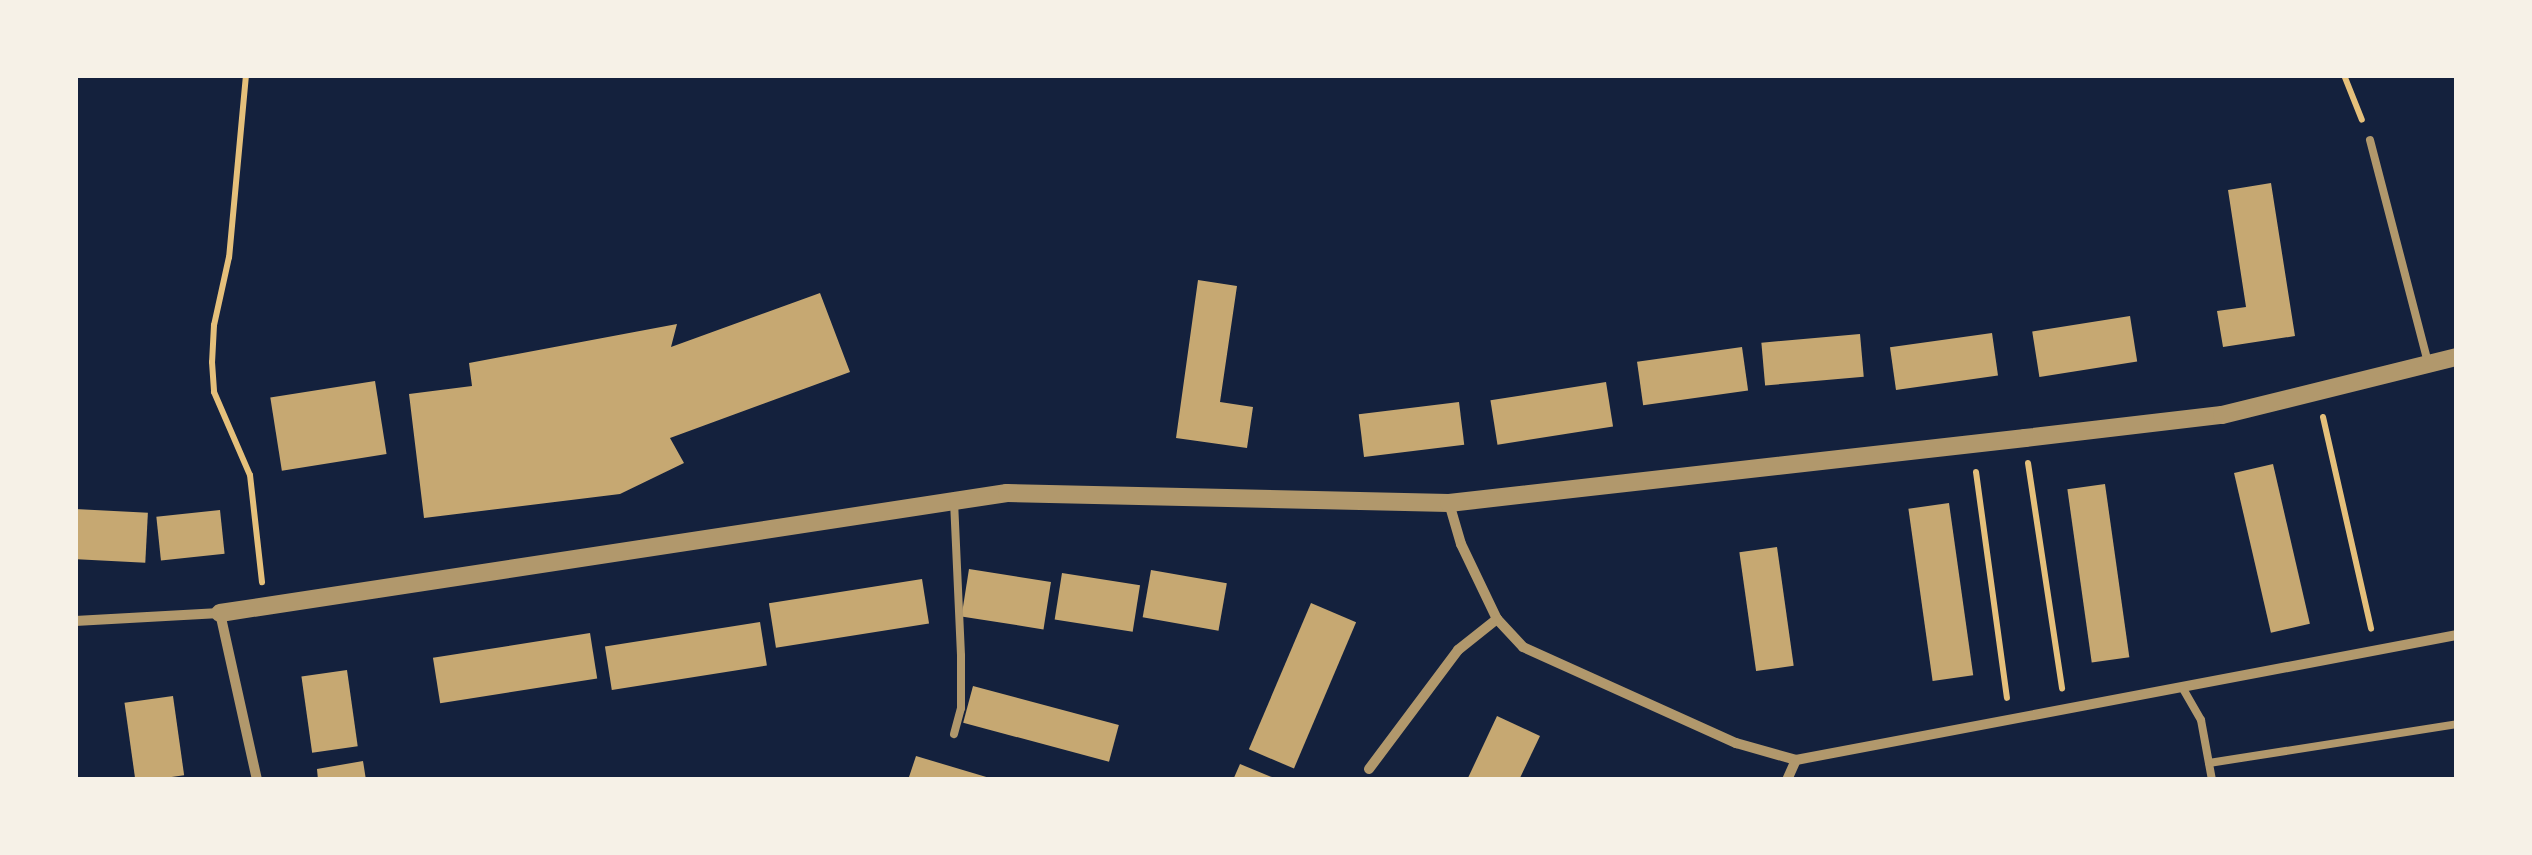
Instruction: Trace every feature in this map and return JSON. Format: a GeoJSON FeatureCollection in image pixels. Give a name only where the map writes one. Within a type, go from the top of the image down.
{"type":"FeatureCollection","features":[{"type":"Feature","properties":{"kind":"street"},"geometry":{"type":"LineString","coordinates":[[75,622],[220,613],[264,603],[1007,493],[1449,504],[2222,416],[2430,366],[2457,356]]}},
{"type":"Feature","properties":{"kind":"street"},"geometry":{"type":"LineString","coordinates":[[1449,504],[1461,544],[1496,619],[1523,648],[1736,743],[1796,760],[2457,635]]}},
{"type":"Feature","properties":{"kind":"street"},"geometry":{"type":"LineString","coordinates":[[220,613],[257,780]]}},
{"type":"Feature","properties":{"kind":"street"},"geometry":{"type":"LineString","coordinates":[[1369,769],[1458,650],[1496,619]]}},
{"type":"Feature","properties":{"kind":"street"},"geometry":{"type":"LineString","coordinates":[[1787,780],[1796,760]]}},
{"type":"Feature","properties":{"kind":"lane"},"geometry":{"type":"LineString","coordinates":[[2370,140],[2430,366]]}},
{"type":"Feature","properties":{"kind":"lane"},"geometry":{"type":"LineString","coordinates":[[954,501],[960,656],[960,708],[954,734]]}},
{"type":"Feature","properties":{"kind":"lane"},"geometry":{"type":"LineString","coordinates":[[2182,687],[2200,720],[2212,780]]}},
{"type":"Feature","properties":{"kind":"lane"},"geometry":{"type":"LineString","coordinates":[[2209,762],[2457,724]]}},
{"type":"Feature","properties":{"kind":"path"},"geometry":{"type":"LineString","coordinates":[[246,75],[228,257],[214,325],[212,362],[214,392],[250,475],[264,603]]}},
{"type":"Feature","properties":{"kind":"path"},"geometry":{"type":"LineString","coordinates":[[2344,75],[2370,140]]}},
{"type":"Feature","properties":{"kind":"path"},"geometry":{"type":"LineString","coordinates":[[2317,393],[2376,650]]}},
{"type":"Feature","properties":{"kind":"path"},"geometry":{"type":"LineString","coordinates":[[2025,438],[2065,709]]}},
{"type":"Feature","properties":{"kind":"path"},"geometry":{"type":"LineString","coordinates":[[1972,444],[2010,719]]}},
{"type":"Feature","properties":{"kind":"building"},"geometry":{"type":"Polygon","coordinates":[[[2271,183],[2295,336],[2223,347],[2217,311],[2246,307],[2228,190],[2271,183]]]}},
{"type":"Feature","properties":{"kind":"building"},"geometry":{"type":"Polygon","coordinates":[[[1198,280],[1237,286],[1220,402],[1253,407],[1247,448],[1176,438],[1198,280]]]}},
{"type":"Feature","properties":{"kind":"building"},"geometry":{"type":"Polygon","coordinates":[[[820,293],[850,372],[670,438],[684,463],[620,494],[424,518],[409,394],[472,386],[469,363],[677,324],[671,347],[820,293]]]}},
{"type":"Feature","properties":{"kind":"building"},"geometry":{"type":"Polygon","coordinates":[[[2130,316],[2137,361],[2039,377],[2032,331],[2130,316]]]}},
{"type":"Feature","properties":{"kind":"building"},"geometry":{"type":"Polygon","coordinates":[[[1992,333],[1998,376],[1896,390],[1890,347],[1992,333]]]}},
{"type":"Feature","properties":{"kind":"building"},"geometry":{"type":"Polygon","coordinates":[[[1860,334],[1864,377],[1765,385],[1761,343],[1860,334]]]}},
{"type":"Feature","properties":{"kind":"building"},"geometry":{"type":"Polygon","coordinates":[[[1742,347],[1748,391],[1643,405],[1637,362],[1742,347]]]}},
{"type":"Feature","properties":{"kind":"building"},"geometry":{"type":"Polygon","coordinates":[[[375,381],[387,454],[282,471],[270,398],[375,381]]]}},
{"type":"Feature","properties":{"kind":"building"},"geometry":{"type":"Polygon","coordinates":[[[1606,382],[1613,426],[1497,445],[1490,400],[1606,382]]]}},
{"type":"Feature","properties":{"kind":"building"},"geometry":{"type":"Polygon","coordinates":[[[1459,402],[1464,445],[1364,457],[1359,414],[1459,402]]]}},
{"type":"Feature","properties":{"kind":"building"},"geometry":{"type":"Polygon","coordinates":[[[2273,464],[2310,624],[2271,633],[2234,473],[2273,464]]]}},
{"type":"Feature","properties":{"kind":"building"},"geometry":{"type":"Polygon","coordinates":[[[2105,484],[2129,657],[2092,663],[2067,489],[2105,484]]]}},
{"type":"Feature","properties":{"kind":"building"},"geometry":{"type":"Polygon","coordinates":[[[1949,503],[1973,675],[1933,681],[1908,509],[1949,503]]]}},
{"type":"Feature","properties":{"kind":"building"},"geometry":{"type":"Polygon","coordinates":[[[75,509],[148,513],[145,563],[75,559],[75,509]]]}},
{"type":"Feature","properties":{"kind":"building"},"geometry":{"type":"Polygon","coordinates":[[[220,510],[225,554],[161,560],[156,517],[220,510]]]}},
{"type":"Feature","properties":{"kind":"building"},"geometry":{"type":"Polygon","coordinates":[[[1777,547],[1794,666],[1756,671],[1739,552],[1777,547]]]}},
{"type":"Feature","properties":{"kind":"building"},"geometry":{"type":"Polygon","coordinates":[[[969,569],[1051,582],[1043,629],[961,616],[969,569]]]}},
{"type":"Feature","properties":{"kind":"building"},"geometry":{"type":"Polygon","coordinates":[[[1151,570],[1227,583],[1218,631],[1143,617],[1151,570]]]}},
{"type":"Feature","properties":{"kind":"building"},"geometry":{"type":"Polygon","coordinates":[[[1062,573],[1140,585],[1133,632],[1055,619],[1062,573]]]}},
{"type":"Feature","properties":{"kind":"building"},"geometry":{"type":"Polygon","coordinates":[[[922,579],[929,623],[776,648],[769,603],[922,579]]]}},
{"type":"Feature","properties":{"kind":"building"},"geometry":{"type":"Polygon","coordinates":[[[1311,603],[1356,622],[1294,769],[1249,749],[1311,603]]]}},
{"type":"Feature","properties":{"kind":"building"},"geometry":{"type":"Polygon","coordinates":[[[760,622],[767,665],[612,690],[605,647],[760,622]]]}},
{"type":"Feature","properties":{"kind":"building"},"geometry":{"type":"Polygon","coordinates":[[[590,633],[597,678],[440,703],[433,658],[590,633]]]}},
{"type":"Feature","properties":{"kind":"building"},"geometry":{"type":"Polygon","coordinates":[[[347,670],[358,746],[312,753],[301,676],[347,670]]]}},
{"type":"Feature","properties":{"kind":"building"},"geometry":{"type":"Polygon","coordinates":[[[973,686],[1119,725],[1109,762],[963,723],[973,686]]]}},
{"type":"Feature","properties":{"kind":"building"},"geometry":{"type":"Polygon","coordinates":[[[173,696],[184,775],[135,780],[124,703],[173,696]]]}},
{"type":"Feature","properties":{"kind":"building"},"geometry":{"type":"Polygon","coordinates":[[[1497,716],[1540,736],[1519,780],[1467,780],[1497,716]]]}},
{"type":"Feature","properties":{"kind":"building"},"geometry":{"type":"Polygon","coordinates":[[[916,756],[993,779],[908,780],[916,756]]]}},
{"type":"Feature","properties":{"kind":"building"},"geometry":{"type":"Polygon","coordinates":[[[363,761],[366,780],[318,780],[317,769],[363,761]]]}},
{"type":"Feature","properties":{"kind":"building"},"geometry":{"type":"Polygon","coordinates":[[[1240,764],[1279,780],[1233,780],[1240,764]]]}}]}
